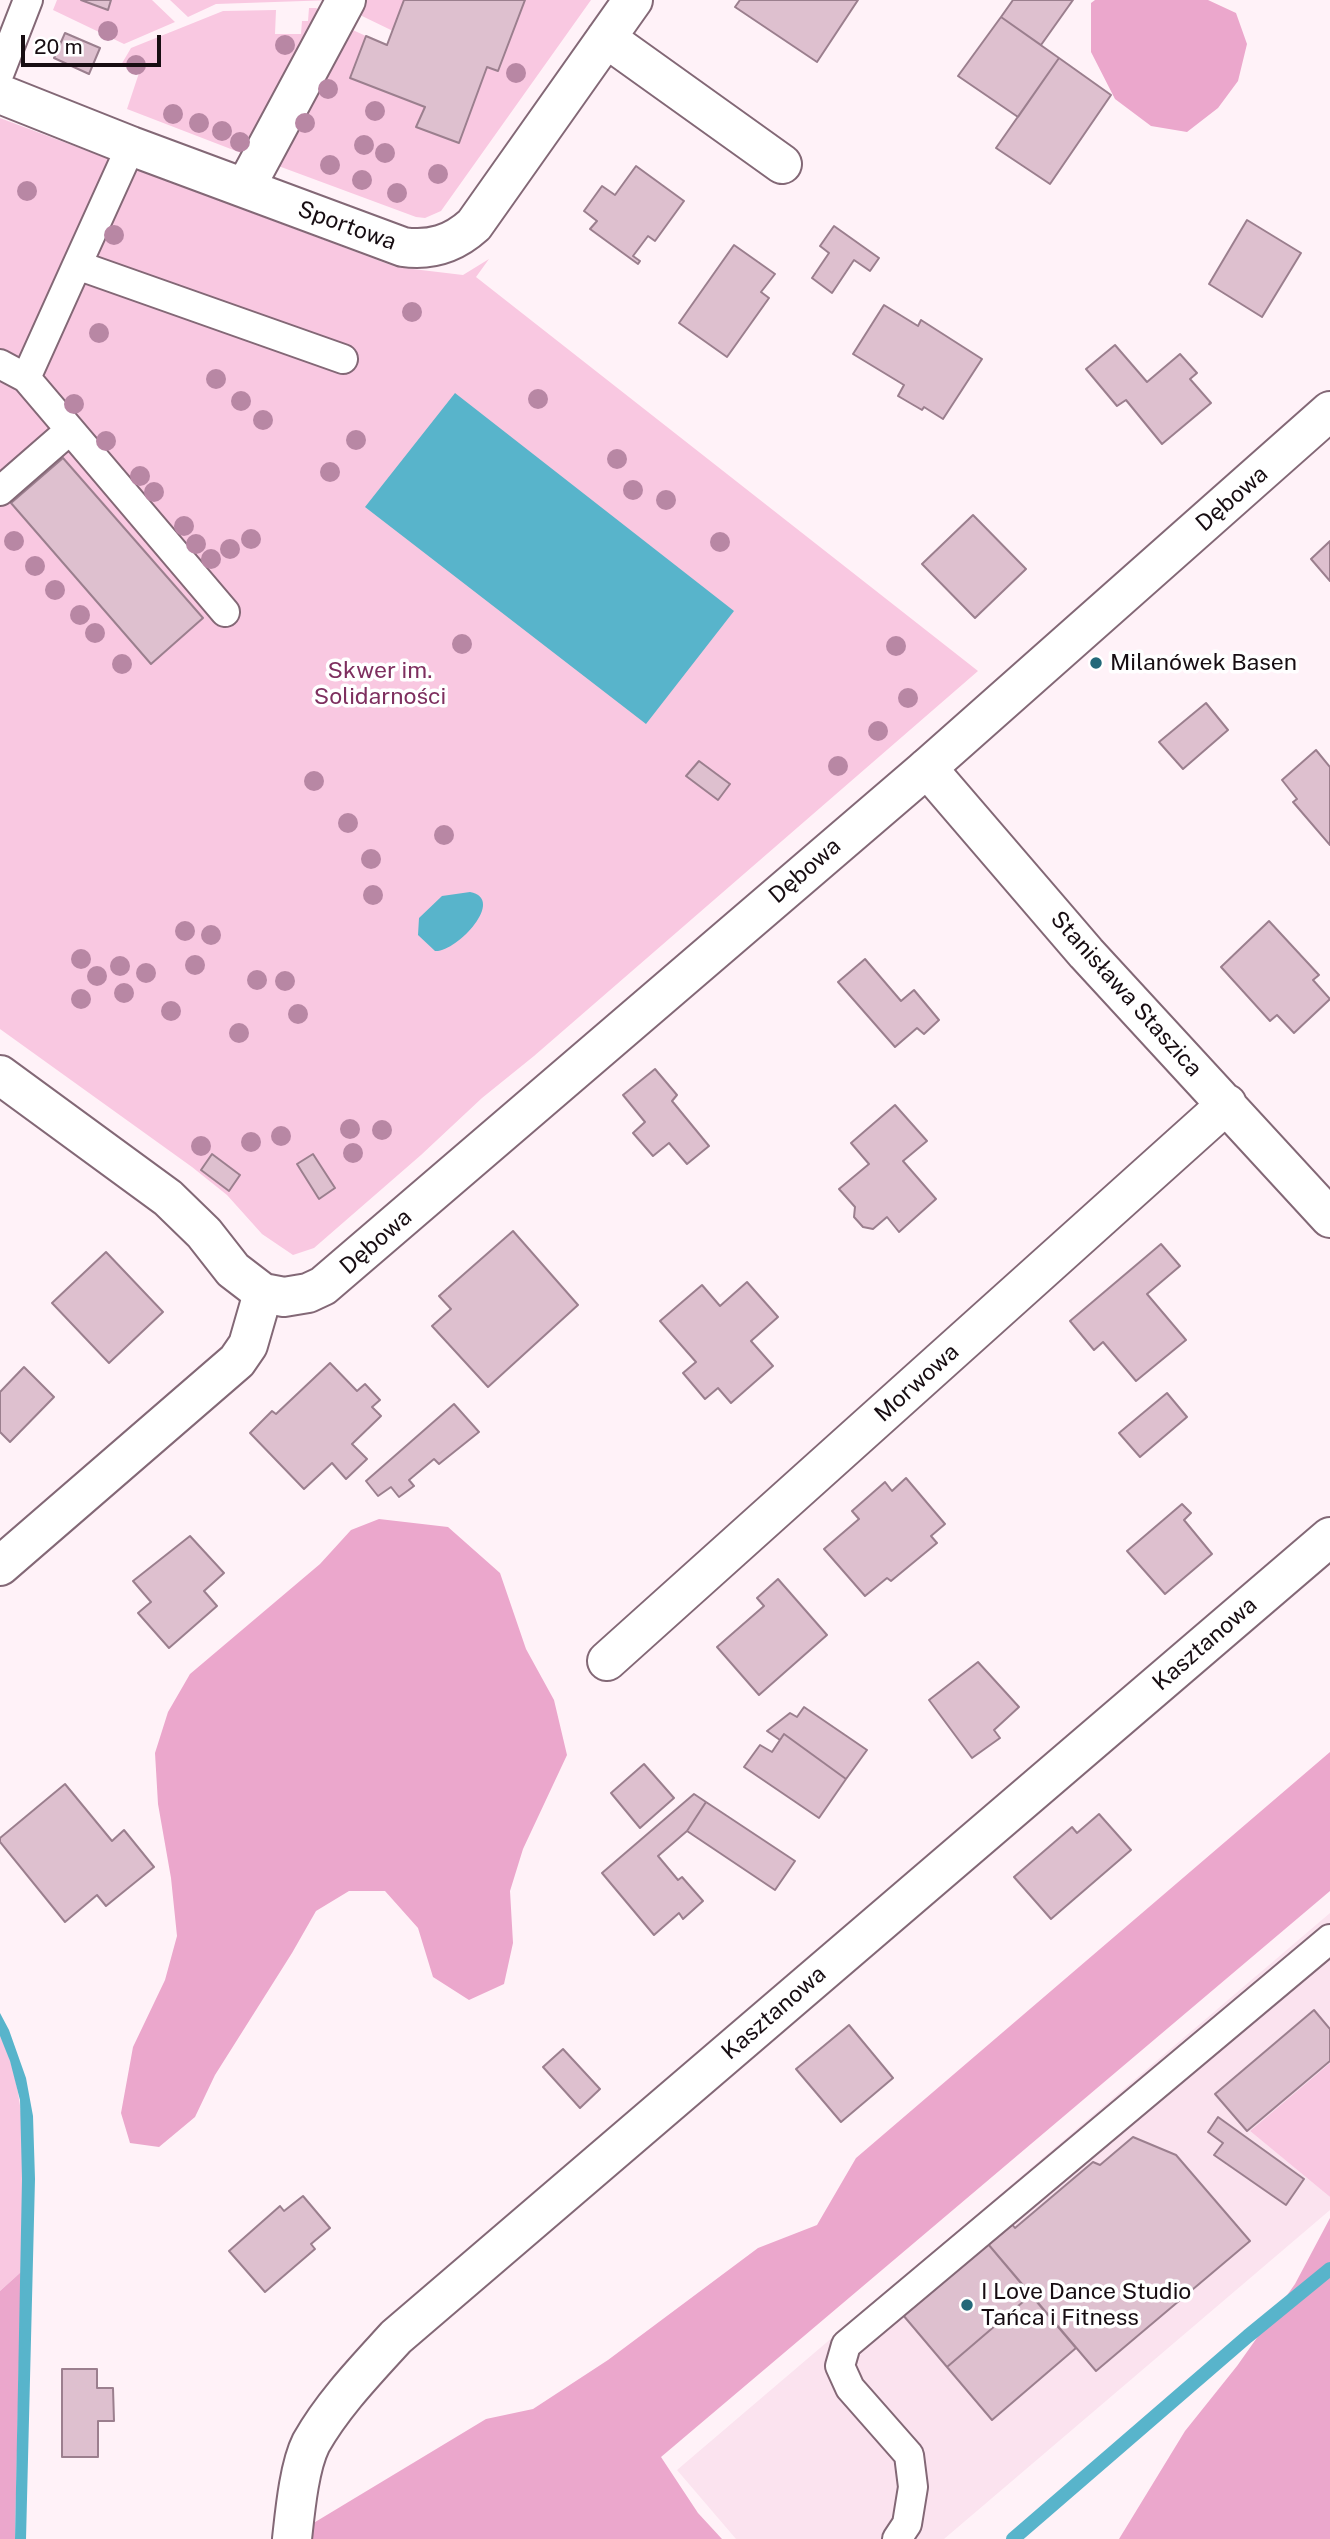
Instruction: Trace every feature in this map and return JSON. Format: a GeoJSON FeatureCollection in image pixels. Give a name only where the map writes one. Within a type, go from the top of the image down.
{"type":"FeatureCollection","features":[{"type":"Feature","properties":{"kind":"street"},"geometry":{"type":"LineString","coordinates":[[245,188],[346,0]]}},
{"type":"Feature","properties":{"kind":"street","name":"Sportowa"},"geometry":{"type":"LineString","coordinates":[[0,94],[402,247],[418,250],[434,248],[463,235],[474,225],[633,0]]}},
{"type":"Feature","properties":{"kind":"street"},"geometry":{"type":"LineString","coordinates":[[606,38],[782,164]]}},
{"type":"Feature","properties":{"kind":"street","name":"Dębowa"},"geometry":{"type":"LineString","coordinates":[[263,1293],[284,1297],[308,1293],[337,1276],[927,768],[1330,411]]}},
{"type":"Feature","properties":{"kind":"street","name":"Stanisława Staszica"},"geometry":{"type":"LineString","coordinates":[[927,768],[1086,953],[1330,1218]]}},
{"type":"Feature","properties":{"kind":"street"},"geometry":{"type":"LineString","coordinates":[[0,1075],[168,1198],[204,1233],[233,1270],[263,1293],[248,1345],[237,1361],[0,1566]]}},
{"type":"Feature","properties":{"kind":"street","name":"Morwowa"},"geometry":{"type":"LineString","coordinates":[[607,1661],[1227,1104]]}},
{"type":"Feature","properties":{"kind":"street","name":"Kasztanowa"},"geometry":{"type":"LineString","coordinates":[[292,2539],[298,2492],[310,2445],[349,2389],[396,2337],[1330,1537]]}},
{"type":"Feature","properties":{"kind":"lane"},"geometry":{"type":"LineString","coordinates":[[0,72],[28,0]]}},
{"type":"Feature","properties":{"kind":"lane"},"geometry":{"type":"LineString","coordinates":[[26,379],[131,146]]}},
{"type":"Feature","properties":{"kind":"lane"},"geometry":{"type":"LineString","coordinates":[[77,265],[343,359]]}},
{"type":"Feature","properties":{"kind":"lane"},"geometry":{"type":"LineString","coordinates":[[0,364],[26,379],[225,612]]}},
{"type":"Feature","properties":{"kind":"lane"},"geometry":{"type":"LineString","coordinates":[[0,491],[70,430]]}},
{"type":"Feature","properties":{"kind":"lane"},"geometry":{"type":"LineString","coordinates":[[897,2539],[907,2524],[913,2487],[909,2455],[850,2388],[841,2366],[846,2345],[1330,1939]]}},
{"type":"Feature","properties":{"kind":"shaded area"},"geometry":{"type":"Polygon","coordinates":[[[1095,0],[1208,0],[1236,13],[1247,44],[1238,81],[1218,108],[1187,132],[1151,126],[1115,99],[1091,52],[1091,3],[1095,0]]]}},
{"type":"Feature","properties":{"kind":"shaded area"},"geometry":{"type":"Polygon","coordinates":[[[379,1519],[448,1527],[500,1573],[526,1649],[554,1700],[567,1755],[523,1849],[510,1891],[513,1943],[504,1984],[469,2000],[433,1977],[418,1928],[385,1891],[349,1891],[316,1911],[215,2075],[195,2117],[159,2147],[130,2143],[121,2113],[133,2047],[165,1980],[177,1936],[171,1878],[158,1804],[155,1753],[168,1712],[190,1674],[320,1564],[351,1530],[379,1519]]]}},
{"type":"Feature","properties":{"kind":"shaded area"},"geometry":{"type":"Polygon","coordinates":[[[1330,1752],[1330,1891],[661,2457],[698,2513],[722,2539],[287,2539],[486,2419],[533,2409],[608,2360],[758,2248],[817,2225],[856,2158],[1330,1752]]]}},
{"type":"Feature","properties":{"kind":"shaded area"},"geometry":{"type":"Polygon","coordinates":[[[1330,1913],[1330,2063],[1250,2131],[1330,2197],[1330,2210],[944,2539],[736,2539],[677,2470],[1330,1913]]]}},
{"type":"Feature","properties":{"kind":"shaded area"},"geometry":{"type":"Polygon","coordinates":[[[1330,2218],[1330,2539],[1119,2539],[1185,2431],[1237,2366],[1295,2284],[1330,2218]]]}},
{"type":"Feature","properties":{"kind":"shaded area"},"geometry":{"type":"Polygon","coordinates":[[[21,2272],[15,2539],[0,2539],[0,2291],[21,2272]]]}},
{"type":"Feature","properties":{"kind":"green space"},"geometry":{"type":"Polygon","coordinates":[[[57,0],[152,0],[175,22],[124,44],[53,10],[57,0]]]}},
{"type":"Feature","properties":{"kind":"green space"},"geometry":{"type":"Polygon","coordinates":[[[170,0],[333,0],[216,4],[188,17],[170,0]]]}},
{"type":"Feature","properties":{"kind":"green space"},"geometry":{"type":"Polygon","coordinates":[[[360,0],[404,0],[393,31],[362,16],[357,6],[360,0]]]}},
{"type":"Feature","properties":{"kind":"green space"},"geometry":{"type":"Polygon","coordinates":[[[525,0],[591,0],[441,211],[425,218],[416,217],[273,164],[346,27],[366,36],[350,78],[425,107],[417,127],[459,143],[487,67],[498,71],[525,0]]]}},
{"type":"Feature","properties":{"kind":"green space"},"geometry":{"type":"Polygon","coordinates":[[[309,8],[316,8],[325,14],[249,156],[127,109],[139,73],[121,65],[131,48],[223,11],[276,10],[275,34],[301,34],[302,21],[308,21],[309,8]]]}},
{"type":"Feature","properties":{"kind":"green space","name":"Skwer im. Solidarności"},"geometry":{"type":"Polygon","coordinates":[[[0,118],[396,267],[463,275],[489,259],[476,277],[978,671],[482,1098],[314,1248],[293,1255],[262,1234],[227,1195],[192,1167],[0,1029],[0,118]]]}},
{"type":"Feature","properties":{"kind":"green space"},"geometry":{"type":"Polygon","coordinates":[[[0,2036],[18,2091],[24,2183],[21,2272],[0,2291],[0,2036]]]}},
{"type":"Feature","properties":{"kind":"green space"},"geometry":{"type":"Polygon","coordinates":[[[1330,2063],[1330,2197],[1250,2131],[1330,2063]]]}},
{"type":"Feature","properties":{"kind":"water"},"geometry":{"type":"Polygon","coordinates":[[[455,393],[734,611],[646,724],[365,507],[455,393]]]}},
{"type":"Feature","properties":{"kind":"water"},"geometry":{"type":"Polygon","coordinates":[[[470,892],[480,897],[483,904],[481,914],[455,944],[435,951],[418,935],[419,918],[442,896],[470,892]]]}},
{"type":"Feature","properties":{"kind":"water"},"geometry":{"type":"Polygon","coordinates":[[[0,2013],[26,2078],[33,2116],[35,2179],[26,2539],[15,2539],[22,2179],[20,2100],[0,2036],[0,2013]]]}},
{"type":"Feature","properties":{"kind":"building"},"geometry":{"type":"Polygon","coordinates":[[[81,0],[111,0],[108,10],[81,0]]]}},
{"type":"Feature","properties":{"kind":"building"},"geometry":{"type":"Polygon","coordinates":[[[404,0],[525,0],[498,71],[487,67],[459,143],[416,127],[425,107],[350,78],[366,36],[387,45],[404,0]]]}},
{"type":"Feature","properties":{"kind":"building"},"geometry":{"type":"Polygon","coordinates":[[[740,0],[858,0],[817,62],[735,7],[740,0]]]}},
{"type":"Feature","properties":{"kind":"building"},"geometry":{"type":"Polygon","coordinates":[[[1013,0],[1073,0],[1041,45],[1001,17],[1013,0]]]}},
{"type":"Feature","properties":{"kind":"building"},"geometry":{"type":"Polygon","coordinates":[[[1001,17],[1059,58],[1018,117],[958,76],[1001,17]]]}},
{"type":"Feature","properties":{"kind":"building"},"geometry":{"type":"Polygon","coordinates":[[[65,33],[100,48],[89,74],[54,58],[65,33]]]}},
{"type":"Feature","properties":{"kind":"building"},"geometry":{"type":"Polygon","coordinates":[[[1059,58],[1111,95],[1050,184],[996,148],[1059,58]]]}},
{"type":"Feature","properties":{"kind":"building"},"geometry":{"type":"Polygon","coordinates":[[[636,166],[684,201],[655,241],[648,236],[633,256],[640,261],[638,264],[590,229],[597,221],[584,211],[602,186],[615,195],[636,166]]]}},
{"type":"Feature","properties":{"kind":"building"},"geometry":{"type":"Polygon","coordinates":[[[1247,220],[1301,253],[1262,317],[1209,284],[1247,220]]]}},
{"type":"Feature","properties":{"kind":"building"},"geometry":{"type":"Polygon","coordinates":[[[834,226],[879,258],[870,271],[854,260],[832,293],[812,278],[829,253],[820,246],[834,226]]]}},
{"type":"Feature","properties":{"kind":"building"},"geometry":{"type":"Polygon","coordinates":[[[734,245],[775,274],[761,292],[769,298],[727,357],[679,323],[734,245]]]}},
{"type":"Feature","properties":{"kind":"building"},"geometry":{"type":"Polygon","coordinates":[[[884,305],[918,326],[921,320],[982,359],[943,419],[898,396],[904,385],[853,354],[884,305]]]}},
{"type":"Feature","properties":{"kind":"building"},"geometry":{"type":"Polygon","coordinates":[[[1115,345],[1147,382],[1180,354],[1197,373],[1190,379],[1211,403],[1162,444],[1126,400],[1117,406],[1086,369],[1115,345]]]}},
{"type":"Feature","properties":{"kind":"building"},"geometry":{"type":"Polygon","coordinates":[[[63,458],[203,618],[151,664],[11,503],[63,458]]]}},
{"type":"Feature","properties":{"kind":"building"},"geometry":{"type":"Polygon","coordinates":[[[973,515],[1026,569],[975,618],[922,564],[973,515]]]}},
{"type":"Feature","properties":{"kind":"building"},"geometry":{"type":"Polygon","coordinates":[[[1330,541],[1330,581],[1311,559],[1330,541]]]}},
{"type":"Feature","properties":{"kind":"building"},"geometry":{"type":"Polygon","coordinates":[[[1206,703],[1228,730],[1183,769],[1159,742],[1206,703]]]}},
{"type":"Feature","properties":{"kind":"building"},"geometry":{"type":"Polygon","coordinates":[[[1316,750],[1330,767],[1330,845],[1293,802],[1297,799],[1282,780],[1316,750]]]}},
{"type":"Feature","properties":{"kind":"building"},"geometry":{"type":"Polygon","coordinates":[[[699,761],[730,784],[718,800],[686,776],[699,761]]]}},
{"type":"Feature","properties":{"kind":"building"},"geometry":{"type":"Polygon","coordinates":[[[1269,921],[1319,975],[1313,980],[1330,999],[1294,1033],[1277,1015],[1270,1021],[1221,967],[1269,921]]]}},
{"type":"Feature","properties":{"kind":"building"},"geometry":{"type":"Polygon","coordinates":[[[865,959],[901,1001],[914,990],[939,1020],[924,1034],[917,1028],[895,1047],[838,982],[865,959]]]}},
{"type":"Feature","properties":{"kind":"building"},"geometry":{"type":"Polygon","coordinates":[[[655,1069],[677,1095],[672,1101],[709,1146],[687,1164],[669,1143],[653,1156],[633,1133],[645,1122],[623,1095],[655,1069]]]}},
{"type":"Feature","properties":{"kind":"building"},"geometry":{"type":"Polygon","coordinates":[[[895,1105],[927,1141],[903,1161],[936,1199],[899,1232],[887,1217],[873,1229],[863,1227],[854,1217],[855,1207],[839,1189],[869,1164],[851,1143],[895,1105]]]}},
{"type":"Feature","properties":{"kind":"building"},"geometry":{"type":"Polygon","coordinates":[[[212,1154],[240,1175],[229,1191],[201,1170],[212,1154]]]}},
{"type":"Feature","properties":{"kind":"building"},"geometry":{"type":"Polygon","coordinates":[[[313,1154],[335,1188],[319,1199],[297,1164],[313,1154]]]}},
{"type":"Feature","properties":{"kind":"building"},"geometry":{"type":"Polygon","coordinates":[[[513,1231],[578,1305],[488,1387],[432,1326],[451,1309],[439,1296],[513,1231]]]}},
{"type":"Feature","properties":{"kind":"building"},"geometry":{"type":"Polygon","coordinates":[[[1161,1244],[1180,1266],[1147,1294],[1186,1340],[1136,1381],[1103,1342],[1094,1350],[1070,1321],[1161,1244]]]}},
{"type":"Feature","properties":{"kind":"building"},"geometry":{"type":"Polygon","coordinates":[[[106,1252],[163,1312],[109,1363],[52,1303],[106,1252]]]}},
{"type":"Feature","properties":{"kind":"building"},"geometry":{"type":"Polygon","coordinates":[[[747,1282],[778,1317],[751,1341],[773,1366],[731,1403],[718,1388],[705,1399],[683,1373],[696,1362],[660,1321],[702,1285],[720,1306],[747,1282]]]}},
{"type":"Feature","properties":{"kind":"building"},"geometry":{"type":"Polygon","coordinates":[[[330,1363],[357,1391],[365,1384],[380,1400],[372,1407],[381,1416],[352,1444],[367,1459],[346,1479],[332,1463],[304,1489],[250,1433],[272,1411],[276,1414],[330,1363]]]}},
{"type":"Feature","properties":{"kind":"building"},"geometry":{"type":"Polygon","coordinates":[[[24,1367],[54,1397],[10,1442],[0,1432],[0,1392],[24,1367]]]}},
{"type":"Feature","properties":{"kind":"building"},"geometry":{"type":"Polygon","coordinates":[[[1167,1393],[1187,1417],[1140,1457],[1119,1433],[1167,1393]]]}},
{"type":"Feature","properties":{"kind":"building"},"geometry":{"type":"Polygon","coordinates":[[[454,1404],[479,1432],[439,1464],[434,1459],[409,1480],[414,1486],[399,1497],[391,1487],[378,1496],[366,1481],[454,1404]]]}},
{"type":"Feature","properties":{"kind":"building"},"geometry":{"type":"Polygon","coordinates":[[[906,1478],[945,1524],[931,1536],[937,1543],[891,1581],[887,1578],[865,1596],[824,1549],[859,1519],[852,1511],[885,1482],[892,1491],[906,1478]]]}},
{"type":"Feature","properties":{"kind":"building"},"geometry":{"type":"Polygon","coordinates":[[[1182,1504],[1191,1513],[1184,1520],[1212,1554],[1165,1594],[1127,1551],[1182,1504]]]}},
{"type":"Feature","properties":{"kind":"building"},"geometry":{"type":"Polygon","coordinates":[[[190,1536],[224,1573],[204,1591],[217,1606],[169,1648],[138,1613],[151,1602],[133,1581],[190,1536]]]}},
{"type":"Feature","properties":{"kind":"building"},"geometry":{"type":"Polygon","coordinates":[[[778,1579],[827,1635],[759,1695],[717,1647],[764,1606],[757,1598],[778,1579]]]}},
{"type":"Feature","properties":{"kind":"building"},"geometry":{"type":"Polygon","coordinates":[[[978,1662],[1019,1707],[994,1730],[1000,1738],[972,1758],[929,1700],[978,1662]]]}},
{"type":"Feature","properties":{"kind":"building"},"geometry":{"type":"Polygon","coordinates":[[[804,1707],[867,1750],[846,1779],[784,1734],[780,1740],[767,1731],[790,1713],[797,1717],[804,1707]]]}},
{"type":"Feature","properties":{"kind":"building"},"geometry":{"type":"Polygon","coordinates":[[[784,1734],[846,1779],[819,1818],[744,1767],[760,1745],[772,1752],[784,1734]]]}},
{"type":"Feature","properties":{"kind":"building"},"geometry":{"type":"Polygon","coordinates":[[[644,1764],[674,1798],[640,1828],[611,1793],[644,1764]]]}},
{"type":"Feature","properties":{"kind":"building"},"geometry":{"type":"Polygon","coordinates":[[[65,1784],[112,1841],[124,1830],[154,1867],[106,1906],[97,1895],[65,1922],[0,1842],[0,1838],[65,1784]]]}},
{"type":"Feature","properties":{"kind":"building"},"geometry":{"type":"Polygon","coordinates":[[[694,1794],[706,1802],[687,1831],[658,1856],[678,1880],[682,1877],[703,1901],[683,1919],[679,1913],[654,1935],[602,1873],[694,1794]]]}},
{"type":"Feature","properties":{"kind":"building"},"geometry":{"type":"Polygon","coordinates":[[[706,1802],[795,1861],[775,1890],[687,1831],[706,1802]]]}},
{"type":"Feature","properties":{"kind":"building"},"geometry":{"type":"Polygon","coordinates":[[[1099,1814],[1131,1850],[1051,1919],[1014,1877],[1072,1827],[1077,1833],[1099,1814]]]}},
{"type":"Feature","properties":{"kind":"building"},"geometry":{"type":"Polygon","coordinates":[[[1314,2010],[1330,2029],[1330,2061],[1247,2131],[1215,2094],[1314,2010]]]}},
{"type":"Feature","properties":{"kind":"building"},"geometry":{"type":"Polygon","coordinates":[[[849,2025],[893,2078],[841,2122],[796,2069],[849,2025]]]}},
{"type":"Feature","properties":{"kind":"building"},"geometry":{"type":"Polygon","coordinates":[[[563,2049],[600,2089],[580,2108],[543,2067],[563,2049]]]}},
{"type":"Feature","properties":{"kind":"building"},"geometry":{"type":"Polygon","coordinates":[[[1218,2117],[1304,2179],[1286,2205],[1214,2155],[1223,2143],[1208,2132],[1218,2117]]]}},
{"type":"Feature","properties":{"kind":"building"},"geometry":{"type":"Polygon","coordinates":[[[1133,2137],[1176,2155],[1250,2241],[1096,2371],[988,2244],[1011,2223],[1015,2228],[1093,2162],[1100,2165],[1133,2137]]]}},
{"type":"Feature","properties":{"kind":"building"},"geometry":{"type":"Polygon","coordinates":[[[303,2196],[330,2228],[311,2244],[315,2249],[265,2292],[229,2251],[280,2206],[284,2211],[303,2196]]]}},
{"type":"Feature","properties":{"kind":"building","name":"I Love Dance Studio Tańca i Fitness"},"geometry":{"type":"Polygon","coordinates":[[[988,2244],[1031,2295],[947,2367],[903,2315],[988,2244]]]}},
{"type":"Feature","properties":{"kind":"building"},"geometry":{"type":"Polygon","coordinates":[[[1031,2295],[1076,2348],[992,2420],[947,2367],[1031,2295]]]}},
{"type":"Feature","properties":{"kind":"building"},"geometry":{"type":"Polygon","coordinates":[[[62,2369],[97,2369],[97,2388],[113,2388],[114,2421],[98,2421],[98,2457],[62,2457],[62,2369]]]}},
{"type":"Feature","properties":{"kind":"waterway"},"geometry":{"type":"LineString","coordinates":[[1013,2539],[1248,2336],[1330,2269]]}},
{"type":"Feature","properties":{"kind":"place","name":"Milanówek Basen"},"geometry":{"type":"Point","coordinates":[1096,663]}},
{"type":"Feature","properties":{"kind":"place","name":"I Love Dance Studio Tańca i Fitness"},"geometry":{"type":"Point","coordinates":[967,2305]}}]}
